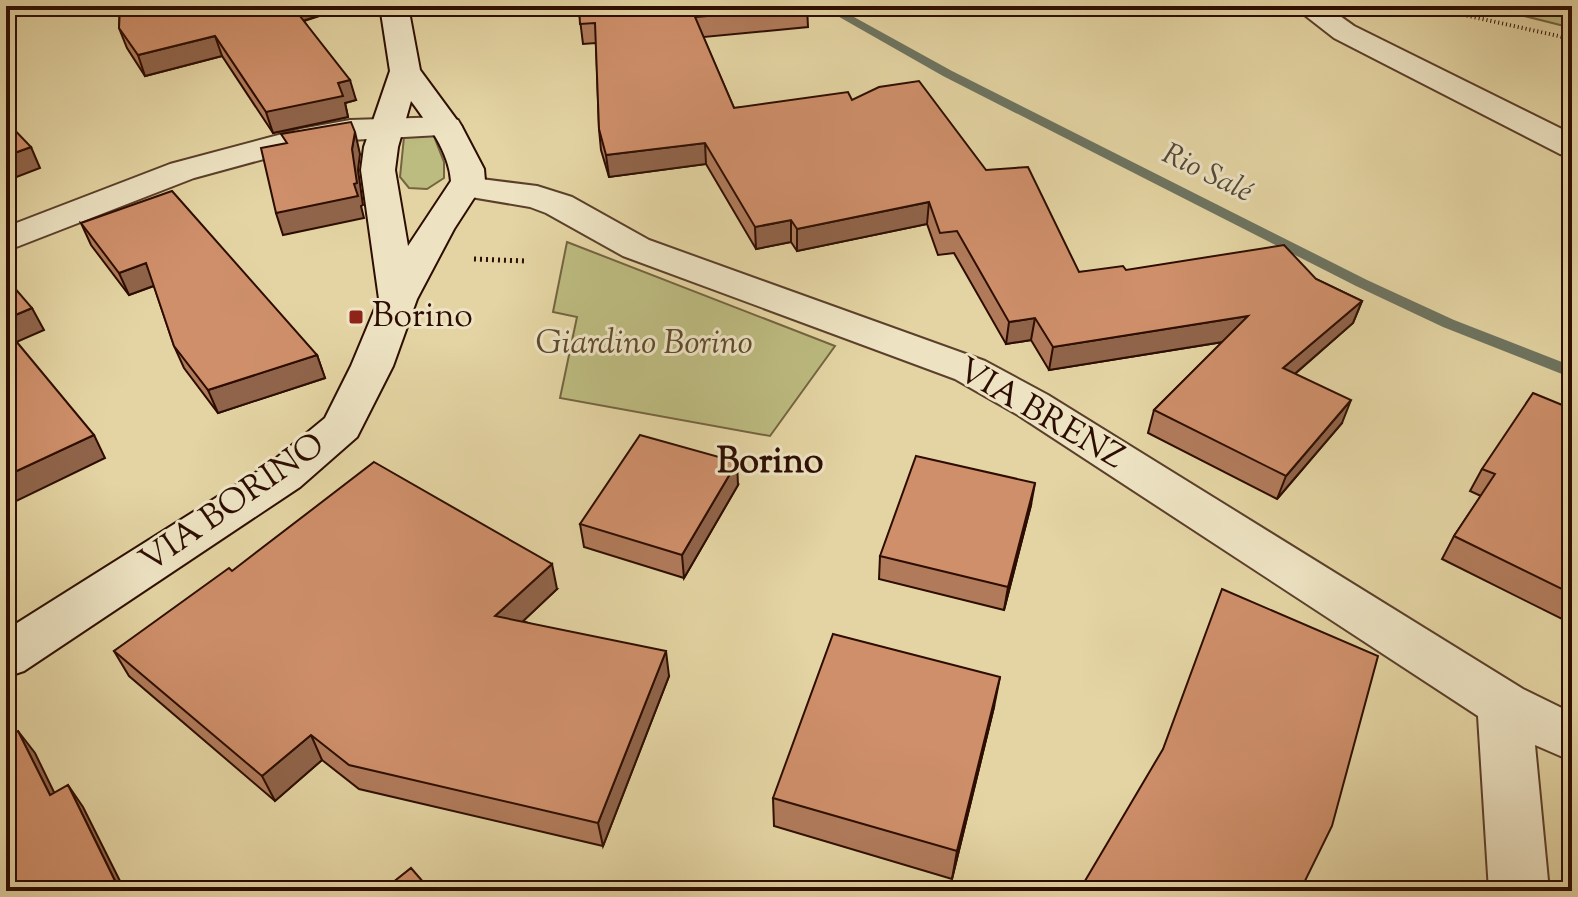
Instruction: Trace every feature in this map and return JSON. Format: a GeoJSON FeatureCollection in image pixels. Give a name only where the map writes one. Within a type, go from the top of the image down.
{"type":"FeatureCollection","features":[{"type":"Feature","properties":{"kind":"street"},"geometry":{"type":"LineString","coordinates":[[381,192],[395,203],[411,208],[429,206],[463,191],[467,169],[446,127],[405,71],[394,6]]}},
{"type":"Feature","properties":{"kind":"street"},"geometry":{"type":"LineString","coordinates":[[1307,6],[1344,32],[1572,147]]}},
{"type":"Feature","properties":{"kind":"street"},"geometry":{"type":"LineString","coordinates":[[398,299],[378,170],[386,128],[405,71]]}},
{"type":"Feature","properties":{"kind":"street"},"geometry":{"type":"LineString","coordinates":[[6,240],[182,171],[313,136],[350,130],[446,127]]}},
{"type":"Feature","properties":{"kind":"street","name":"VIA BORINO"},"geometry":{"type":"LineString","coordinates":[[6,656],[284,476],[342,427],[398,299],[436,229],[463,191]]}},
{"type":"Feature","properties":{"kind":"street","name":"VIA BRENZ"},"geometry":{"type":"LineString","coordinates":[[463,191],[537,197],[559,205],[636,248],[970,370],[1033,405],[1504,705],[1572,738]]}},
{"type":"Feature","properties":{"kind":"street"},"geometry":{"type":"LineString","coordinates":[[1504,705],[1519,891]]}},
{"type":"Feature","properties":{"kind":"path"},"geometry":{"type":"LineString","coordinates":[[1424,6],[1572,39]]}},
{"type":"Feature","properties":{"kind":"path"},"geometry":{"type":"LineString","coordinates":[[464,259],[526,261]]}},
{"type":"Feature","properties":{"kind":"green space"},"geometry":{"type":"Polygon","coordinates":[[[1485,6],[1572,6],[1572,28],[1485,6]]]}},
{"type":"Feature","properties":{"kind":"green space"},"geometry":{"type":"Polygon","coordinates":[[[433,134],[444,162],[444,178],[427,189],[409,188],[400,177],[404,137],[433,134]]]}},
{"type":"Feature","properties":{"kind":"green space","name":"Giardino Borino"},"geometry":{"type":"Polygon","coordinates":[[[567,242],[835,346],[770,436],[560,398],[577,317],[553,312],[567,242]]]}},
{"type":"Feature","properties":{"kind":"building"},"geometry":{"type":"Polygon","coordinates":[[[120,6],[292,6],[350,80],[338,83],[343,96],[266,112],[215,36],[138,55],[119,28],[120,6]]]}},
{"type":"Feature","properties":{"kind":"building"},"geometry":{"type":"Polygon","coordinates":[[[579,6],[807,6],[695,17],[734,108],[848,92],[852,100],[879,87],[919,81],[986,170],[1028,167],[1079,272],[1123,266],[1126,270],[1284,245],[1316,279],[1362,301],[1283,368],[1351,400],[1286,476],[1154,410],[1248,316],[1053,347],[1035,318],[1009,322],[957,231],[940,233],[929,202],[797,229],[791,220],[755,227],[705,143],[606,155],[599,129],[595,23],[580,24],[579,6]]]}},
{"type":"Feature","properties":{"kind":"building"},"geometry":{"type":"Polygon","coordinates":[[[6,121],[31,147],[6,156],[6,121]]]}},
{"type":"Feature","properties":{"kind":"building"},"geometry":{"type":"Polygon","coordinates":[[[351,122],[355,132],[352,149],[357,183],[354,184],[358,196],[276,213],[261,148],[287,143],[281,134],[351,122]]]}},
{"type":"Feature","properties":{"kind":"building"},"geometry":{"type":"Polygon","coordinates":[[[172,191],[317,355],[208,390],[174,346],[146,263],[119,273],[81,223],[172,191]]]}},
{"type":"Feature","properties":{"kind":"building"},"geometry":{"type":"Polygon","coordinates":[[[6,278],[32,308],[6,319],[6,278]]]}},
{"type":"Feature","properties":{"kind":"building"},"geometry":{"type":"Polygon","coordinates":[[[6,329],[94,435],[6,476],[6,329]]]}},
{"type":"Feature","properties":{"kind":"building"},"geometry":{"type":"Polygon","coordinates":[[[1533,393],[1572,409],[1572,594],[1454,536],[1495,474],[1482,469],[1533,393]]]}},
{"type":"Feature","properties":{"kind":"building"},"geometry":{"type":"Polygon","coordinates":[[[640,435],[737,462],[682,555],[580,524],[640,435]]]}},
{"type":"Feature","properties":{"kind":"building"},"geometry":{"type":"Polygon","coordinates":[[[916,456],[1035,483],[1008,587],[880,556],[916,456]]]}},
{"type":"Feature","properties":{"kind":"building"},"geometry":{"type":"Polygon","coordinates":[[[374,462],[552,564],[495,616],[666,651],[598,823],[349,765],[311,735],[262,776],[114,651],[229,568],[232,571],[374,462]]]}},
{"type":"Feature","properties":{"kind":"building"},"geometry":{"type":"Polygon","coordinates":[[[1222,589],[1378,656],[1332,826],[1300,891],[1079,891],[1163,749],[1222,589]]]}},
{"type":"Feature","properties":{"kind":"building"},"geometry":{"type":"Polygon","coordinates":[[[833,634],[1000,677],[957,851],[773,798],[833,634]]]}},
{"type":"Feature","properties":{"kind":"building"},"geometry":{"type":"Polygon","coordinates":[[[18,731],[50,795],[68,785],[120,891],[6,891],[6,737],[18,731]]]}},
{"type":"Feature","properties":{"kind":"building"},"geometry":{"type":"Polygon","coordinates":[[[411,868],[431,891],[382,891],[411,868]]]}},
{"type":"Feature","properties":{"kind":"waterway","name":"Rio Salé"},"geometry":{"type":"LineString","coordinates":[[826,6],[947,74],[1361,283],[1448,323],[1572,372]]}},
{"type":"Feature","properties":{"kind":"place","name":"Borino"},"geometry":{"type":"Point","coordinates":[356,317]}},
{"type":"Feature","properties":{"kind":"district","name":"Borino"},"geometry":{"type":"Point","coordinates":[770,463]}}]}
